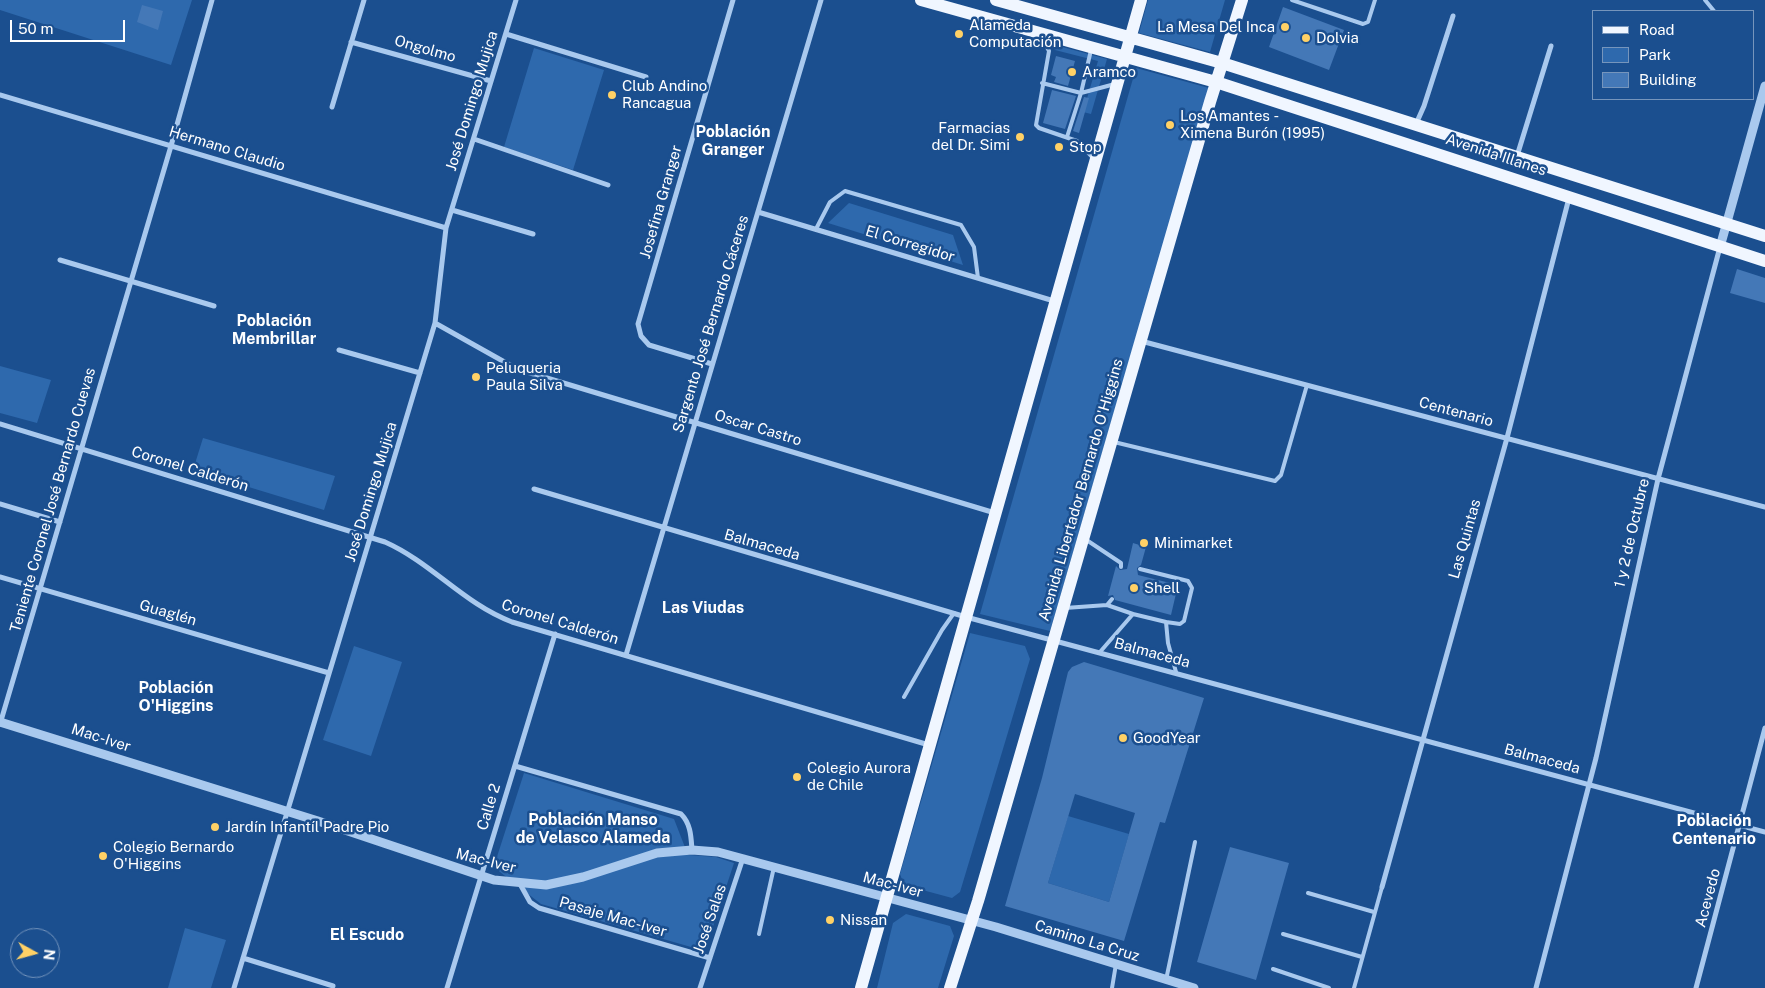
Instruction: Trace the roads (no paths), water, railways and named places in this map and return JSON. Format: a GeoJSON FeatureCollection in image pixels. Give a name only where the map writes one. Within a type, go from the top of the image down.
{"type":"FeatureCollection","features":[{"type":"Feature","properties":{"kind":"main road","name":"Avenida Illanes"},"geometry":{"type":"LineString","coordinates":[[921,0],[1216,82],[1765,261]]}},
{"type":"Feature","properties":{"kind":"main road","name":"Avenida Illanes"},"geometry":{"type":"LineString","coordinates":[[996,0],[1222,63],[1765,236]]}},
{"type":"Feature","properties":{"kind":"main road"},"geometry":{"type":"LineString","coordinates":[[861,988],[929,745],[960,615],[995,513],[1141,0]]}},
{"type":"Feature","properties":{"kind":"main road","name":"Avenida Libertador Bernardo O'Higgins"},"geometry":{"type":"LineString","coordinates":[[950,988],[972,921],[1216,82],[1242,0]]}},
{"type":"Feature","properties":{"kind":"street","name":"Teniente Coronel José Bernardo Cuevas"},"geometry":{"type":"LineString","coordinates":[[0,723],[171,146],[212,0]]}},
{"type":"Feature","properties":{"kind":"street"},"geometry":{"type":"LineString","coordinates":[[332,107],[364,0]]}},
{"type":"Feature","properties":{"kind":"street","name":"José Domingo Mujica"},"geometry":{"type":"LineString","coordinates":[[234,988],[420,373],[434,323],[446,228],[516,0]]}},
{"type":"Feature","properties":{"kind":"street","name":"Josefina Granger"},"geometry":{"type":"LineString","coordinates":[[712,364],[649,345],[641,336],[638,324],[733,0]]}},
{"type":"Feature","properties":{"kind":"street","name":"Sargento José Bernardo Cáceres"},"geometry":{"type":"LineString","coordinates":[[626,655],[821,0]]}},
{"type":"Feature","properties":{"kind":"street"},"geometry":{"type":"LineString","coordinates":[[1416,124],[1424,106],[1453,16]]}},
{"type":"Feature","properties":{"kind":"street"},"geometry":{"type":"LineString","coordinates":[[506,34],[646,77]]}},
{"type":"Feature","properties":{"kind":"street","name":"Ongolmo"},"geometry":{"type":"LineString","coordinates":[[351,42],[491,81]]}},
{"type":"Feature","properties":{"kind":"street"},"geometry":{"type":"LineString","coordinates":[[1517,156],[1551,46]]}},
{"type":"Feature","properties":{"kind":"street","name":"1 y 2 de Octubre"},"geometry":{"type":"LineString","coordinates":[[1536,988],[1588,784],[1658,479],[1765,86]]}},
{"type":"Feature","properties":{"kind":"street","name":"Hermano Claudio"},"geometry":{"type":"LineString","coordinates":[[0,95],[446,228]]}},
{"type":"Feature","properties":{"kind":"street"},"geometry":{"type":"LineString","coordinates":[[474,139],[608,185]]}},
{"type":"Feature","properties":{"kind":"street","name":"Las Quintas"},"geometry":{"type":"LineString","coordinates":[[1382,887],[1507,438],[1569,196]]}},
{"type":"Feature","properties":{"kind":"street"},"geometry":{"type":"LineString","coordinates":[[452,210],[533,234]]}},
{"type":"Feature","properties":{"kind":"street","name":"El Corregidor"},"geometry":{"type":"LineString","coordinates":[[758,212],[1055,301]]}},
{"type":"Feature","properties":{"kind":"street"},"geometry":{"type":"LineString","coordinates":[[60,260],[130,283],[214,306]]}},
{"type":"Feature","properties":{"kind":"street","name":"Oscar Castro"},"geometry":{"type":"LineString","coordinates":[[434,323],[518,368],[995,513]]}},
{"type":"Feature","properties":{"kind":"street","name":"Centenario"},"geometry":{"type":"LineString","coordinates":[[1141,341],[1765,507]]}},
{"type":"Feature","properties":{"kind":"street"},"geometry":{"type":"LineString","coordinates":[[339,350],[420,373]]}},
{"type":"Feature","properties":{"kind":"street","name":"Coronel Calderón"},"geometry":{"type":"LineString","coordinates":[[0,424],[370,536],[413,556],[464,597],[487,611],[512,622],[929,745]]}},
{"type":"Feature","properties":{"kind":"street","name":"Balmaceda"},"geometry":{"type":"LineString","coordinates":[[534,489],[663,529],[960,615],[1765,832]]}},
{"type":"Feature","properties":{"kind":"street"},"geometry":{"type":"LineString","coordinates":[[0,504],[60,522]]}},
{"type":"Feature","properties":{"kind":"street","name":"Guaglén"},"geometry":{"type":"LineString","coordinates":[[0,577],[329,673]]}},
{"type":"Feature","properties":{"kind":"street","name":"Calle 2"},"geometry":{"type":"LineString","coordinates":[[447,988],[555,634]]}},
{"type":"Feature","properties":{"kind":"street","name":"Mac-Iver"},"geometry":{"type":"LineString","coordinates":[[0,723],[287,812],[481,877],[520,884],[546,885],[560,883],[648,855],[692,850],[718,852],[972,921]]}},
{"type":"Feature","properties":{"kind":"street","name":"Acevedo"},"geometry":{"type":"LineString","coordinates":[[1696,988],[1765,728]]}},
{"type":"Feature","properties":{"kind":"street"},"geometry":{"type":"LineString","coordinates":[[515,766],[681,814],[690,830],[692,850]]}},
{"type":"Feature","properties":{"kind":"street","name":"José Salas"},"geometry":{"type":"LineString","coordinates":[[700,988],[744,858]]}},
{"type":"Feature","properties":{"kind":"street","name":"Pasaje Mac-Iver"},"geometry":{"type":"LineString","coordinates":[[520,884],[530,902],[540,908],[710,958]]}},
{"type":"Feature","properties":{"kind":"street","name":"Camino La Cruz"},"geometry":{"type":"LineString","coordinates":[[972,921],[1194,988]]}},
{"type":"Feature","properties":{"kind":"street"},"geometry":{"type":"LineString","coordinates":[[243,958],[333,986]]}},
{"type":"Feature","properties":{"kind":"lane"},"geometry":{"type":"LineString","coordinates":[[1292,0],[1363,24],[1368,22],[1375,0]]}},
{"type":"Feature","properties":{"kind":"lane"},"geometry":{"type":"LineString","coordinates":[[1704,0],[1713,10]]}},
{"type":"Feature","properties":{"kind":"lane"},"geometry":{"type":"LineString","coordinates":[[1040,34],[1049,51],[1036,125],[1039,128],[1067,136],[1082,145],[1094,162]]}},
{"type":"Feature","properties":{"kind":"lane"},"geometry":{"type":"LineString","coordinates":[[1067,136],[1081,93],[1092,48]]}},
{"type":"Feature","properties":{"kind":"lane"},"geometry":{"type":"LineString","coordinates":[[1042,83],[1081,93],[1117,83]]}},
{"type":"Feature","properties":{"kind":"lane"},"geometry":{"type":"LineString","coordinates":[[816,229],[830,202],[845,190],[961,225],[974,247],[978,278]]}},
{"type":"Feature","properties":{"kind":"lane"},"geometry":{"type":"LineString","coordinates":[[1112,442],[1275,480],[1282,475],[1307,385]]}},
{"type":"Feature","properties":{"kind":"lane"},"geometry":{"type":"LineString","coordinates":[[1084,537],[1121,565],[1127,566]]}},
{"type":"Feature","properties":{"kind":"lane"},"geometry":{"type":"LineString","coordinates":[[1063,608],[1107,605],[1166,622],[1180,624],[1184,621],[1192,588],[1191,583],[1140,569]]}},
{"type":"Feature","properties":{"kind":"lane"},"geometry":{"type":"LineString","coordinates":[[1107,605],[1112,599]]}},
{"type":"Feature","properties":{"kind":"lane"},"geometry":{"type":"LineString","coordinates":[[1100,652],[1133,614]]}},
{"type":"Feature","properties":{"kind":"lane"},"geometry":{"type":"LineString","coordinates":[[904,697],[942,630],[960,615]]}},
{"type":"Feature","properties":{"kind":"lane"},"geometry":{"type":"LineString","coordinates":[[1166,622],[1168,643],[1176,672]]}},
{"type":"Feature","properties":{"kind":"lane"},"geometry":{"type":"LineString","coordinates":[[1166,980],[1195,842]]}},
{"type":"Feature","properties":{"kind":"lane"},"geometry":{"type":"LineString","coordinates":[[759,934],[774,866]]}},
{"type":"Feature","properties":{"kind":"lane"},"geometry":{"type":"LineString","coordinates":[[1354,988],[1382,887]]}},
{"type":"Feature","properties":{"kind":"lane"},"geometry":{"type":"LineString","coordinates":[[1308,893],[1374,912]]}},
{"type":"Feature","properties":{"kind":"lane"},"geometry":{"type":"LineString","coordinates":[[1283,934],[1362,957]]}},
{"type":"Feature","properties":{"kind":"lane"},"geometry":{"type":"LineString","coordinates":[[1112,988],[1116,964]]}},
{"type":"Feature","properties":{"kind":"lane"},"geometry":{"type":"LineString","coordinates":[[1273,969],[1330,988]]}},
{"type":"Feature","properties":{"kind":"place","name":"La Mesa Del Inca"},"geometry":{"type":"Point","coordinates":[1285,27]}},
{"type":"Feature","properties":{"kind":"place","name":"Alameda Computación"},"geometry":{"type":"Point","coordinates":[959,34]}},
{"type":"Feature","properties":{"kind":"place","name":"Dolvia"},"geometry":{"type":"Point","coordinates":[1306,38]}},
{"type":"Feature","properties":{"kind":"place","name":"Aramco"},"geometry":{"type":"Point","coordinates":[1072,72]}},
{"type":"Feature","properties":{"kind":"place","name":"Club Andino Rancagua"},"geometry":{"type":"Point","coordinates":[612,95]}},
{"type":"Feature","properties":{"kind":"place","name":"Los Amantes - Ximena Burón (1995)"},"geometry":{"type":"Point","coordinates":[1170,125]}},
{"type":"Feature","properties":{"kind":"place","name":"Farmacias del Dr. Simi"},"geometry":{"type":"Point","coordinates":[1020,137]}},
{"type":"Feature","properties":{"kind":"place","name":"Stop"},"geometry":{"type":"Point","coordinates":[1059,147]}},
{"type":"Feature","properties":{"kind":"place","name":"Peluqueria Paula Silva"},"geometry":{"type":"Point","coordinates":[476,377]}},
{"type":"Feature","properties":{"kind":"place","name":"Minimarket"},"geometry":{"type":"Point","coordinates":[1144,543]}},
{"type":"Feature","properties":{"kind":"place","name":"Shell"},"geometry":{"type":"Point","coordinates":[1134,588]}},
{"type":"Feature","properties":{"kind":"place","name":"GoodYear"},"geometry":{"type":"Point","coordinates":[1123,738]}},
{"type":"Feature","properties":{"kind":"place","name":"Colegio Aurora de Chile"},"geometry":{"type":"Point","coordinates":[797,777]}},
{"type":"Feature","properties":{"kind":"place","name":"Jardín Infantíl Padre Pio"},"geometry":{"type":"Point","coordinates":[215,827]}},
{"type":"Feature","properties":{"kind":"place","name":"Colegio Bernardo O'Higgins"},"geometry":{"type":"Point","coordinates":[103,856]}},
{"type":"Feature","properties":{"kind":"place","name":"Nissan"},"geometry":{"type":"Point","coordinates":[830,920]}},
{"type":"Feature","properties":{"kind":"district","name":"Población Granger"},"geometry":{"type":"Point","coordinates":[733,141]}},
{"type":"Feature","properties":{"kind":"district","name":"Población Membrillar"},"geometry":{"type":"Point","coordinates":[274,330]}},
{"type":"Feature","properties":{"kind":"district","name":"Las Viudas"},"geometry":{"type":"Point","coordinates":[703,608]}},
{"type":"Feature","properties":{"kind":"district","name":"Población O'Higgins"},"geometry":{"type":"Point","coordinates":[176,697]}},
{"type":"Feature","properties":{"kind":"district","name":"Población Manso de Velasco Alameda"},"geometry":{"type":"Point","coordinates":[593,829]}},
{"type":"Feature","properties":{"kind":"district","name":"Población Centenario"},"geometry":{"type":"Point","coordinates":[1714,830]}},
{"type":"Feature","properties":{"kind":"district","name":"El Escudo"},"geometry":{"type":"Point","coordinates":[367,935]}}]}
